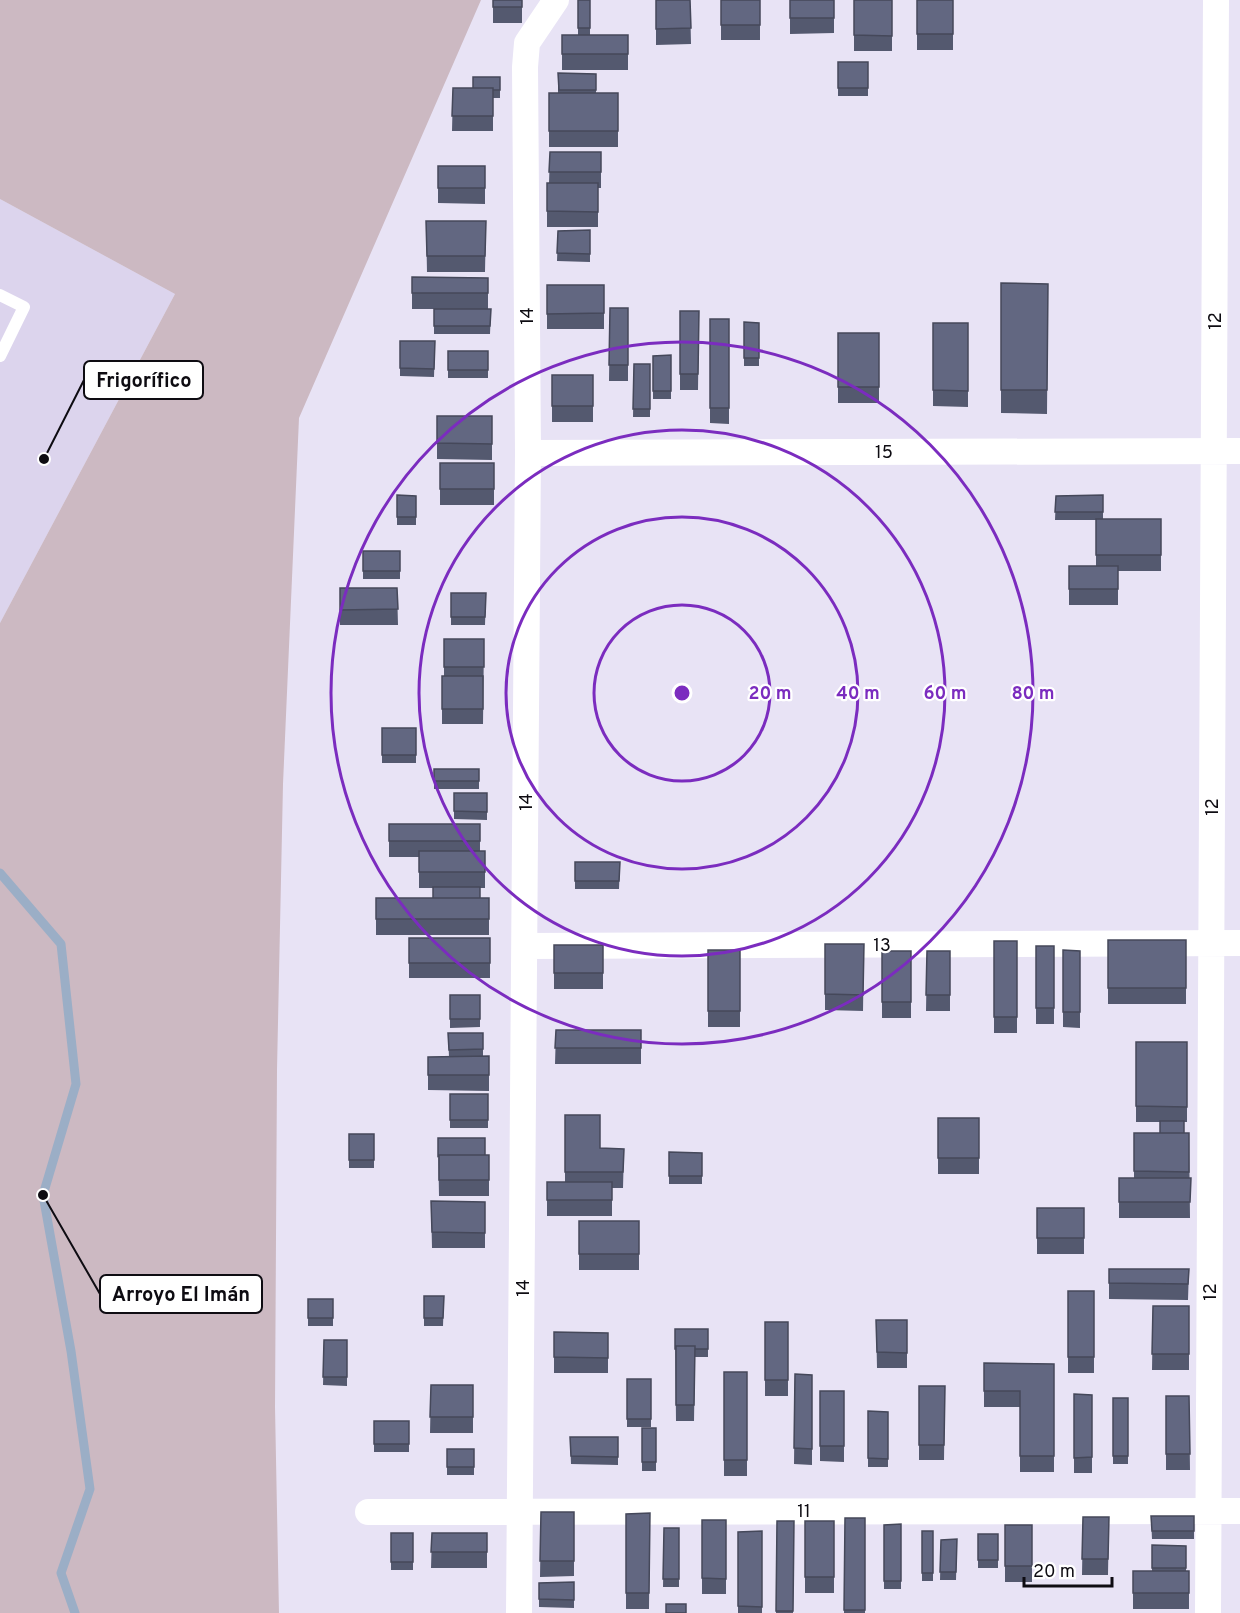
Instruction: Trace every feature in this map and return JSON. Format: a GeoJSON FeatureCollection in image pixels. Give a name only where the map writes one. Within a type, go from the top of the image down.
{"type":"FeatureCollection","features":[{"type":"Feature","properties":{"kind":"street","name":"14"},"geometry":{"type":"LineString","coordinates":[[519,1613],[528,453],[525,67],[528,43],[555,0]]}},
{"type":"Feature","properties":{"kind":"street","name":"12"},"geometry":{"type":"LineString","coordinates":[[1208,1613],[1216,0]]}},
{"type":"Feature","properties":{"kind":"street","name":"15"},"geometry":{"type":"LineString","coordinates":[[528,453],[1240,451]]}},
{"type":"Feature","properties":{"kind":"street","name":"13"},"geometry":{"type":"LineString","coordinates":[[525,946],[1240,944]]}},
{"type":"Feature","properties":{"kind":"street","name":"11"},"geometry":{"type":"LineString","coordinates":[[368,1512],[1240,1511]]}},
{"type":"Feature","properties":{"kind":"lane"},"geometry":{"type":"LineString","coordinates":[[0,295],[24,307],[0,357]]}},
{"type":"Feature","properties":{"kind":"shaded area"},"geometry":{"type":"Polygon","coordinates":[[[0,0],[481,0],[299,418],[283,784],[277,1070],[275,1407],[279,1613],[0,1613],[0,623],[175,294],[0,199],[0,0]]]}},
{"type":"Feature","properties":{"kind":"shaded area"},"geometry":{"type":"Polygon","coordinates":[[[0,199],[175,294],[0,623],[0,199]]]}},
{"type":"Feature","properties":{"kind":"building"},"geometry":{"type":"Polygon","coordinates":[[[493,0],[522,0],[522,7],[493,7],[493,0]]]}},
{"type":"Feature","properties":{"kind":"building"},"geometry":{"type":"Polygon","coordinates":[[[578,0],[590,0],[590,28],[578,28],[578,0]]]}},
{"type":"Feature","properties":{"kind":"building"},"geometry":{"type":"Polygon","coordinates":[[[656,0],[690,0],[691,28],[656,29],[656,0]]]}},
{"type":"Feature","properties":{"kind":"building"},"geometry":{"type":"Polygon","coordinates":[[[721,0],[760,0],[760,25],[721,25],[721,0]]]}},
{"type":"Feature","properties":{"kind":"building"},"geometry":{"type":"Polygon","coordinates":[[[790,0],[834,0],[834,18],[790,18],[790,0]]]}},
{"type":"Feature","properties":{"kind":"building"},"geometry":{"type":"Polygon","coordinates":[[[854,0],[892,0],[892,36],[854,35],[854,0]]]}},
{"type":"Feature","properties":{"kind":"building"},"geometry":{"type":"Polygon","coordinates":[[[917,0],[953,0],[953,34],[917,34],[917,0]]]}},
{"type":"Feature","properties":{"kind":"building"},"geometry":{"type":"Polygon","coordinates":[[[562,35],[628,35],[628,54],[562,54],[562,35]]]}},
{"type":"Feature","properties":{"kind":"building"},"geometry":{"type":"Polygon","coordinates":[[[838,62],[868,62],[868,88],[838,88],[838,62]]]}},
{"type":"Feature","properties":{"kind":"building"},"geometry":{"type":"Polygon","coordinates":[[[558,73],[596,74],[596,90],[559,90],[558,73]]]}},
{"type":"Feature","properties":{"kind":"building"},"geometry":{"type":"Polygon","coordinates":[[[473,77],[500,77],[500,90],[473,88],[473,77]]]}},
{"type":"Feature","properties":{"kind":"building"},"geometry":{"type":"Polygon","coordinates":[[[453,88],[493,88],[493,116],[452,116],[453,88]]]}},
{"type":"Feature","properties":{"kind":"building"},"geometry":{"type":"Polygon","coordinates":[[[549,93],[618,93],[618,131],[549,131],[549,93]]]}},
{"type":"Feature","properties":{"kind":"building"},"geometry":{"type":"Polygon","coordinates":[[[550,152],[601,152],[601,172],[549,172],[550,152]]]}},
{"type":"Feature","properties":{"kind":"building"},"geometry":{"type":"Polygon","coordinates":[[[438,166],[485,166],[485,188],[438,188],[438,166]]]}},
{"type":"Feature","properties":{"kind":"building"},"geometry":{"type":"Polygon","coordinates":[[[547,183],[598,183],[598,212],[547,211],[547,183]]]}},
{"type":"Feature","properties":{"kind":"building"},"geometry":{"type":"Polygon","coordinates":[[[426,221],[486,221],[485,256],[427,256],[426,221]]]}},
{"type":"Feature","properties":{"kind":"building"},"geometry":{"type":"Polygon","coordinates":[[[590,230],[590,254],[557,253],[558,231],[590,230]]]}},
{"type":"Feature","properties":{"kind":"building"},"geometry":{"type":"Polygon","coordinates":[[[412,277],[488,278],[488,293],[412,293],[412,277]]]}},
{"type":"Feature","properties":{"kind":"building"},"geometry":{"type":"Polygon","coordinates":[[[1001,283],[1048,284],[1047,390],[1001,390],[1001,283]]]}},
{"type":"Feature","properties":{"kind":"building"},"geometry":{"type":"Polygon","coordinates":[[[547,285],[604,285],[604,313],[547,314],[547,285]]]}},
{"type":"Feature","properties":{"kind":"building"},"geometry":{"type":"Polygon","coordinates":[[[610,308],[628,308],[628,365],[609,365],[610,308]]]}},
{"type":"Feature","properties":{"kind":"building"},"geometry":{"type":"Polygon","coordinates":[[[434,309],[491,309],[490,326],[434,326],[434,309]]]}},
{"type":"Feature","properties":{"kind":"building"},"geometry":{"type":"Polygon","coordinates":[[[680,311],[699,311],[698,374],[680,374],[680,311]]]}},
{"type":"Feature","properties":{"kind":"building"},"geometry":{"type":"Polygon","coordinates":[[[710,319],[729,319],[729,408],[710,408],[710,319]]]}},
{"type":"Feature","properties":{"kind":"building"},"geometry":{"type":"Polygon","coordinates":[[[744,322],[759,323],[759,358],[744,358],[744,322]]]}},
{"type":"Feature","properties":{"kind":"building"},"geometry":{"type":"Polygon","coordinates":[[[933,323],[968,323],[968,391],[933,390],[933,323]]]}},
{"type":"Feature","properties":{"kind":"building"},"geometry":{"type":"Polygon","coordinates":[[[838,333],[879,333],[879,387],[838,387],[838,333]]]}},
{"type":"Feature","properties":{"kind":"building"},"geometry":{"type":"Polygon","coordinates":[[[400,341],[435,341],[434,369],[400,368],[400,341]]]}},
{"type":"Feature","properties":{"kind":"building"},"geometry":{"type":"Polygon","coordinates":[[[448,351],[488,351],[488,370],[448,370],[448,351]]]}},
{"type":"Feature","properties":{"kind":"building"},"geometry":{"type":"Polygon","coordinates":[[[671,355],[671,391],[653,391],[653,356],[671,355]]]}},
{"type":"Feature","properties":{"kind":"building"},"geometry":{"type":"Polygon","coordinates":[[[634,364],[650,364],[650,409],[633,409],[634,364]]]}},
{"type":"Feature","properties":{"kind":"building"},"geometry":{"type":"Polygon","coordinates":[[[552,375],[593,375],[593,406],[552,406],[552,375]]]}},
{"type":"Feature","properties":{"kind":"building"},"geometry":{"type":"Polygon","coordinates":[[[437,416],[492,416],[492,444],[437,443],[437,416]]]}},
{"type":"Feature","properties":{"kind":"building"},"geometry":{"type":"Polygon","coordinates":[[[440,463],[494,463],[494,489],[440,489],[440,463]]]}},
{"type":"Feature","properties":{"kind":"building"},"geometry":{"type":"Polygon","coordinates":[[[397,495],[416,496],[416,517],[397,517],[397,495]]]}},
{"type":"Feature","properties":{"kind":"building"},"geometry":{"type":"Polygon","coordinates":[[[1103,495],[1103,512],[1055,512],[1056,496],[1103,495]]]}},
{"type":"Feature","properties":{"kind":"building"},"geometry":{"type":"Polygon","coordinates":[[[1096,519],[1161,519],[1161,555],[1096,555],[1096,519]]]}},
{"type":"Feature","properties":{"kind":"building"},"geometry":{"type":"Polygon","coordinates":[[[363,551],[400,551],[400,571],[363,571],[363,551]]]}},
{"type":"Feature","properties":{"kind":"building"},"geometry":{"type":"Polygon","coordinates":[[[1069,566],[1118,566],[1118,589],[1069,589],[1069,566]]]}},
{"type":"Feature","properties":{"kind":"building"},"geometry":{"type":"Polygon","coordinates":[[[340,588],[397,588],[398,609],[340,610],[340,588]]]}},
{"type":"Feature","properties":{"kind":"building"},"geometry":{"type":"Polygon","coordinates":[[[451,593],[486,593],[485,617],[451,617],[451,593]]]}},
{"type":"Feature","properties":{"kind":"building"},"geometry":{"type":"Polygon","coordinates":[[[444,639],[484,639],[484,667],[444,667],[444,639]]]}},
{"type":"Feature","properties":{"kind":"building"},"geometry":{"type":"Polygon","coordinates":[[[442,676],[483,676],[483,709],[442,709],[442,676]]]}},
{"type":"Feature","properties":{"kind":"building"},"geometry":{"type":"Polygon","coordinates":[[[382,728],[416,728],[416,755],[382,755],[382,728]]]}},
{"type":"Feature","properties":{"kind":"building"},"geometry":{"type":"Polygon","coordinates":[[[434,769],[479,769],[479,781],[434,781],[434,769]]]}},
{"type":"Feature","properties":{"kind":"building"},"geometry":{"type":"Polygon","coordinates":[[[454,793],[487,793],[487,812],[454,811],[454,793]]]}},
{"type":"Feature","properties":{"kind":"building"},"geometry":{"type":"Polygon","coordinates":[[[389,824],[480,824],[480,841],[389,841],[389,824]]]}},
{"type":"Feature","properties":{"kind":"building"},"geometry":{"type":"Polygon","coordinates":[[[419,851],[485,851],[485,872],[419,872],[419,851]]]}},
{"type":"Feature","properties":{"kind":"building"},"geometry":{"type":"Polygon","coordinates":[[[575,862],[620,862],[619,881],[575,881],[575,862]]]}},
{"type":"Feature","properties":{"kind":"building"},"geometry":{"type":"Polygon","coordinates":[[[433,887],[480,887],[480,898],[433,898],[433,887]]]}},
{"type":"Feature","properties":{"kind":"building"},"geometry":{"type":"Polygon","coordinates":[[[376,898],[489,898],[489,919],[376,919],[376,898]]]}},
{"type":"Feature","properties":{"kind":"building"},"geometry":{"type":"Polygon","coordinates":[[[409,938],[490,938],[490,963],[409,963],[409,938]]]}},
{"type":"Feature","properties":{"kind":"building"},"geometry":{"type":"Polygon","coordinates":[[[1108,940],[1186,940],[1186,988],[1108,988],[1108,940]]]}},
{"type":"Feature","properties":{"kind":"building"},"geometry":{"type":"Polygon","coordinates":[[[994,941],[1017,941],[1017,1017],[994,1017],[994,941]]]}},
{"type":"Feature","properties":{"kind":"building"},"geometry":{"type":"Polygon","coordinates":[[[825,944],[864,944],[863,995],[825,994],[825,944]]]}},
{"type":"Feature","properties":{"kind":"building"},"geometry":{"type":"Polygon","coordinates":[[[554,945],[603,945],[603,973],[554,973],[554,945]]]}},
{"type":"Feature","properties":{"kind":"building"},"geometry":{"type":"Polygon","coordinates":[[[1036,946],[1054,946],[1054,1008],[1036,1008],[1036,946]]]}},
{"type":"Feature","properties":{"kind":"building"},"geometry":{"type":"Polygon","coordinates":[[[708,950],[740,950],[740,1011],[708,1011],[708,950]]]}},
{"type":"Feature","properties":{"kind":"building"},"geometry":{"type":"Polygon","coordinates":[[[1063,950],[1080,951],[1080,1012],[1063,1012],[1063,950]]]}},
{"type":"Feature","properties":{"kind":"building"},"geometry":{"type":"Polygon","coordinates":[[[882,951],[911,951],[911,1002],[882,1002],[882,951]]]}},
{"type":"Feature","properties":{"kind":"building"},"geometry":{"type":"Polygon","coordinates":[[[927,951],[950,951],[950,995],[926,995],[927,951]]]}},
{"type":"Feature","properties":{"kind":"building"},"geometry":{"type":"Polygon","coordinates":[[[450,995],[480,995],[480,1019],[450,1019],[450,995]]]}},
{"type":"Feature","properties":{"kind":"building"},"geometry":{"type":"Polygon","coordinates":[[[556,1030],[641,1030],[641,1048],[555,1048],[556,1030]]]}},
{"type":"Feature","properties":{"kind":"building"},"geometry":{"type":"Polygon","coordinates":[[[448,1033],[483,1033],[483,1049],[449,1050],[448,1033]]]}},
{"type":"Feature","properties":{"kind":"building"},"geometry":{"type":"Polygon","coordinates":[[[1136,1042],[1187,1042],[1187,1107],[1136,1106],[1136,1042]]]}},
{"type":"Feature","properties":{"kind":"building"},"geometry":{"type":"Polygon","coordinates":[[[489,1056],[489,1075],[428,1075],[428,1057],[489,1056]]]}},
{"type":"Feature","properties":{"kind":"building"},"geometry":{"type":"Polygon","coordinates":[[[450,1094],[488,1094],[488,1120],[450,1120],[450,1094]]]}},
{"type":"Feature","properties":{"kind":"building"},"geometry":{"type":"Polygon","coordinates":[[[565,1115],[600,1115],[600,1148],[624,1149],[623,1172],[565,1172],[565,1115]]]}},
{"type":"Feature","properties":{"kind":"building"},"geometry":{"type":"Polygon","coordinates":[[[938,1118],[979,1118],[979,1158],[938,1158],[938,1118]]]}},
{"type":"Feature","properties":{"kind":"building"},"geometry":{"type":"Polygon","coordinates":[[[1160,1121],[1184,1121],[1184,1133],[1160,1133],[1160,1121]]]}},
{"type":"Feature","properties":{"kind":"building"},"geometry":{"type":"Polygon","coordinates":[[[1134,1133],[1189,1133],[1189,1172],[1134,1171],[1134,1133]]]}},
{"type":"Feature","properties":{"kind":"building"},"geometry":{"type":"Polygon","coordinates":[[[349,1134],[374,1134],[374,1160],[349,1160],[349,1134]]]}},
{"type":"Feature","properties":{"kind":"building"},"geometry":{"type":"Polygon","coordinates":[[[438,1138],[485,1138],[485,1155],[438,1156],[438,1138]]]}},
{"type":"Feature","properties":{"kind":"building"},"geometry":{"type":"Polygon","coordinates":[[[669,1152],[702,1153],[702,1176],[669,1176],[669,1152]]]}},
{"type":"Feature","properties":{"kind":"building"},"geometry":{"type":"Polygon","coordinates":[[[439,1155],[489,1155],[489,1180],[439,1180],[439,1155]]]}},
{"type":"Feature","properties":{"kind":"building"},"geometry":{"type":"Polygon","coordinates":[[[1119,1178],[1191,1178],[1190,1202],[1119,1202],[1119,1178]]]}},
{"type":"Feature","properties":{"kind":"building"},"geometry":{"type":"Polygon","coordinates":[[[547,1182],[612,1182],[612,1200],[547,1200],[547,1182]]]}},
{"type":"Feature","properties":{"kind":"building"},"geometry":{"type":"Polygon","coordinates":[[[431,1201],[485,1202],[485,1233],[432,1232],[431,1201]]]}},
{"type":"Feature","properties":{"kind":"building"},"geometry":{"type":"Polygon","coordinates":[[[1037,1208],[1084,1208],[1084,1238],[1037,1238],[1037,1208]]]}},
{"type":"Feature","properties":{"kind":"building"},"geometry":{"type":"Polygon","coordinates":[[[579,1221],[639,1221],[639,1254],[579,1254],[579,1221]]]}},
{"type":"Feature","properties":{"kind":"building"},"geometry":{"type":"Polygon","coordinates":[[[1109,1269],[1189,1269],[1188,1284],[1109,1283],[1109,1269]]]}},
{"type":"Feature","properties":{"kind":"building"},"geometry":{"type":"Polygon","coordinates":[[[1068,1291],[1094,1291],[1094,1357],[1068,1357],[1068,1291]]]}},
{"type":"Feature","properties":{"kind":"building"},"geometry":{"type":"Polygon","coordinates":[[[424,1296],[444,1296],[443,1318],[424,1318],[424,1296]]]}},
{"type":"Feature","properties":{"kind":"building"},"geometry":{"type":"Polygon","coordinates":[[[308,1299],[333,1299],[333,1318],[308,1318],[308,1299]]]}},
{"type":"Feature","properties":{"kind":"building"},"geometry":{"type":"Polygon","coordinates":[[[1153,1306],[1189,1306],[1189,1354],[1152,1354],[1153,1306]]]}},
{"type":"Feature","properties":{"kind":"building"},"geometry":{"type":"Polygon","coordinates":[[[876,1320],[907,1320],[907,1353],[877,1352],[876,1320]]]}},
{"type":"Feature","properties":{"kind":"building"},"geometry":{"type":"Polygon","coordinates":[[[765,1322],[788,1322],[788,1380],[765,1380],[765,1322]]]}},
{"type":"Feature","properties":{"kind":"building"},"geometry":{"type":"Polygon","coordinates":[[[675,1329],[708,1329],[708,1349],[676,1346],[675,1349],[675,1329]]]}},
{"type":"Feature","properties":{"kind":"building"},"geometry":{"type":"Polygon","coordinates":[[[554,1332],[608,1333],[608,1358],[554,1357],[554,1332]]]}},
{"type":"Feature","properties":{"kind":"building"},"geometry":{"type":"Polygon","coordinates":[[[324,1340],[347,1340],[347,1377],[323,1377],[324,1340]]]}},
{"type":"Feature","properties":{"kind":"building"},"geometry":{"type":"Polygon","coordinates":[[[676,1346],[695,1346],[694,1405],[676,1405],[676,1346]]]}},
{"type":"Feature","properties":{"kind":"building"},"geometry":{"type":"Polygon","coordinates":[[[984,1363],[1054,1364],[1054,1456],[1020,1456],[1020,1391],[984,1391],[984,1363]]]}},
{"type":"Feature","properties":{"kind":"building"},"geometry":{"type":"Polygon","coordinates":[[[724,1372],[747,1372],[747,1460],[724,1460],[724,1372]]]}},
{"type":"Feature","properties":{"kind":"building"},"geometry":{"type":"Polygon","coordinates":[[[795,1374],[812,1375],[812,1449],[794,1448],[795,1374]]]}},
{"type":"Feature","properties":{"kind":"building"},"geometry":{"type":"Polygon","coordinates":[[[627,1379],[651,1379],[651,1419],[627,1419],[627,1379]]]}},
{"type":"Feature","properties":{"kind":"building"},"geometry":{"type":"Polygon","coordinates":[[[431,1385],[473,1385],[473,1417],[430,1417],[431,1385]]]}},
{"type":"Feature","properties":{"kind":"building"},"geometry":{"type":"Polygon","coordinates":[[[919,1386],[945,1386],[944,1445],[919,1445],[919,1386]]]}},
{"type":"Feature","properties":{"kind":"building"},"geometry":{"type":"Polygon","coordinates":[[[820,1391],[844,1391],[844,1446],[820,1446],[820,1391]]]}},
{"type":"Feature","properties":{"kind":"building"},"geometry":{"type":"Polygon","coordinates":[[[1074,1394],[1092,1395],[1092,1457],[1074,1458],[1074,1394]]]}},
{"type":"Feature","properties":{"kind":"building"},"geometry":{"type":"Polygon","coordinates":[[[1166,1396],[1189,1396],[1190,1454],[1166,1454],[1166,1396]]]}},
{"type":"Feature","properties":{"kind":"building"},"geometry":{"type":"Polygon","coordinates":[[[1113,1398],[1128,1398],[1128,1456],[1113,1456],[1113,1398]]]}},
{"type":"Feature","properties":{"kind":"building"},"geometry":{"type":"Polygon","coordinates":[[[868,1411],[888,1412],[888,1459],[868,1458],[868,1411]]]}},
{"type":"Feature","properties":{"kind":"building"},"geometry":{"type":"Polygon","coordinates":[[[374,1421],[409,1421],[409,1444],[374,1444],[374,1421]]]}},
{"type":"Feature","properties":{"kind":"building"},"geometry":{"type":"Polygon","coordinates":[[[642,1428],[656,1428],[656,1462],[642,1462],[642,1428]]]}},
{"type":"Feature","properties":{"kind":"building"},"geometry":{"type":"Polygon","coordinates":[[[570,1437],[618,1437],[618,1457],[571,1456],[570,1437]]]}},
{"type":"Feature","properties":{"kind":"building"},"geometry":{"type":"Polygon","coordinates":[[[447,1449],[474,1449],[474,1467],[447,1467],[447,1449]]]}},
{"type":"Feature","properties":{"kind":"building"},"geometry":{"type":"Polygon","coordinates":[[[541,1512],[574,1512],[574,1561],[540,1561],[541,1512]]]}},
{"type":"Feature","properties":{"kind":"building"},"geometry":{"type":"Polygon","coordinates":[[[650,1513],[649,1593],[626,1593],[626,1514],[650,1513]]]}},
{"type":"Feature","properties":{"kind":"building"},"geometry":{"type":"Polygon","coordinates":[[[1151,1516],[1194,1516],[1194,1531],[1152,1531],[1151,1516]]]}},
{"type":"Feature","properties":{"kind":"building"},"geometry":{"type":"Polygon","coordinates":[[[1083,1517],[1109,1517],[1108,1559],[1082,1559],[1083,1517]]]}},
{"type":"Feature","properties":{"kind":"building"},"geometry":{"type":"Polygon","coordinates":[[[845,1518],[865,1518],[865,1610],[844,1610],[845,1518]]]}},
{"type":"Feature","properties":{"kind":"building"},"geometry":{"type":"Polygon","coordinates":[[[702,1520],[726,1520],[726,1579],[702,1578],[702,1520]]]}},
{"type":"Feature","properties":{"kind":"building"},"geometry":{"type":"Polygon","coordinates":[[[777,1521],[794,1521],[793,1611],[776,1611],[777,1521]]]}},
{"type":"Feature","properties":{"kind":"building"},"geometry":{"type":"Polygon","coordinates":[[[805,1521],[834,1521],[834,1577],[805,1577],[805,1521]]]}},
{"type":"Feature","properties":{"kind":"building"},"geometry":{"type":"Polygon","coordinates":[[[901,1524],[901,1581],[884,1581],[884,1525],[901,1524]]]}},
{"type":"Feature","properties":{"kind":"building"},"geometry":{"type":"Polygon","coordinates":[[[1005,1525],[1032,1525],[1032,1566],[1005,1566],[1005,1525]]]}},
{"type":"Feature","properties":{"kind":"building"},"geometry":{"type":"Polygon","coordinates":[[[664,1528],[679,1528],[679,1579],[663,1579],[664,1528]]]}},
{"type":"Feature","properties":{"kind":"building"},"geometry":{"type":"Polygon","coordinates":[[[762,1531],[762,1607],[738,1606],[738,1532],[762,1531]]]}},
{"type":"Feature","properties":{"kind":"building"},"geometry":{"type":"Polygon","coordinates":[[[922,1531],[933,1531],[933,1573],[922,1573],[922,1531]]]}},
{"type":"Feature","properties":{"kind":"building"},"geometry":{"type":"Polygon","coordinates":[[[391,1533],[413,1533],[413,1562],[391,1562],[391,1533]]]}},
{"type":"Feature","properties":{"kind":"building"},"geometry":{"type":"Polygon","coordinates":[[[432,1533],[487,1533],[487,1552],[431,1552],[432,1533]]]}},
{"type":"Feature","properties":{"kind":"building"},"geometry":{"type":"Polygon","coordinates":[[[978,1534],[998,1534],[998,1560],[978,1560],[978,1534]]]}},
{"type":"Feature","properties":{"kind":"building"},"geometry":{"type":"Polygon","coordinates":[[[957,1539],[956,1572],[940,1572],[941,1540],[957,1539]]]}},
{"type":"Feature","properties":{"kind":"building"},"geometry":{"type":"Polygon","coordinates":[[[1152,1545],[1186,1546],[1186,1568],[1152,1568],[1152,1545]]]}},
{"type":"Feature","properties":{"kind":"building"},"geometry":{"type":"Polygon","coordinates":[[[1133,1571],[1189,1571],[1189,1593],[1133,1593],[1133,1571]]]}},
{"type":"Feature","properties":{"kind":"building"},"geometry":{"type":"Polygon","coordinates":[[[574,1582],[574,1600],[539,1599],[539,1583],[574,1582]]]}},
{"type":"Feature","properties":{"kind":"building"},"geometry":{"type":"Polygon","coordinates":[[[666,1604],[686,1604],[686,1613],[666,1613],[666,1604]]]}},
{"type":"Feature","properties":{"kind":"waterway"},"geometry":{"type":"LineString","coordinates":[[0,873],[61,944],[76,1084],[43,1195],[71,1351],[90,1489],[61,1573],[75,1613]]}},
{"type":"Feature","properties":{"kind":"place","name":"Frigorífico"},"geometry":{"type":"Point","coordinates":[44,459]}},
{"type":"Feature","properties":{"kind":"place","name":"Arroyo El Imán"},"geometry":{"type":"Point","coordinates":[43,1195]}}]}
